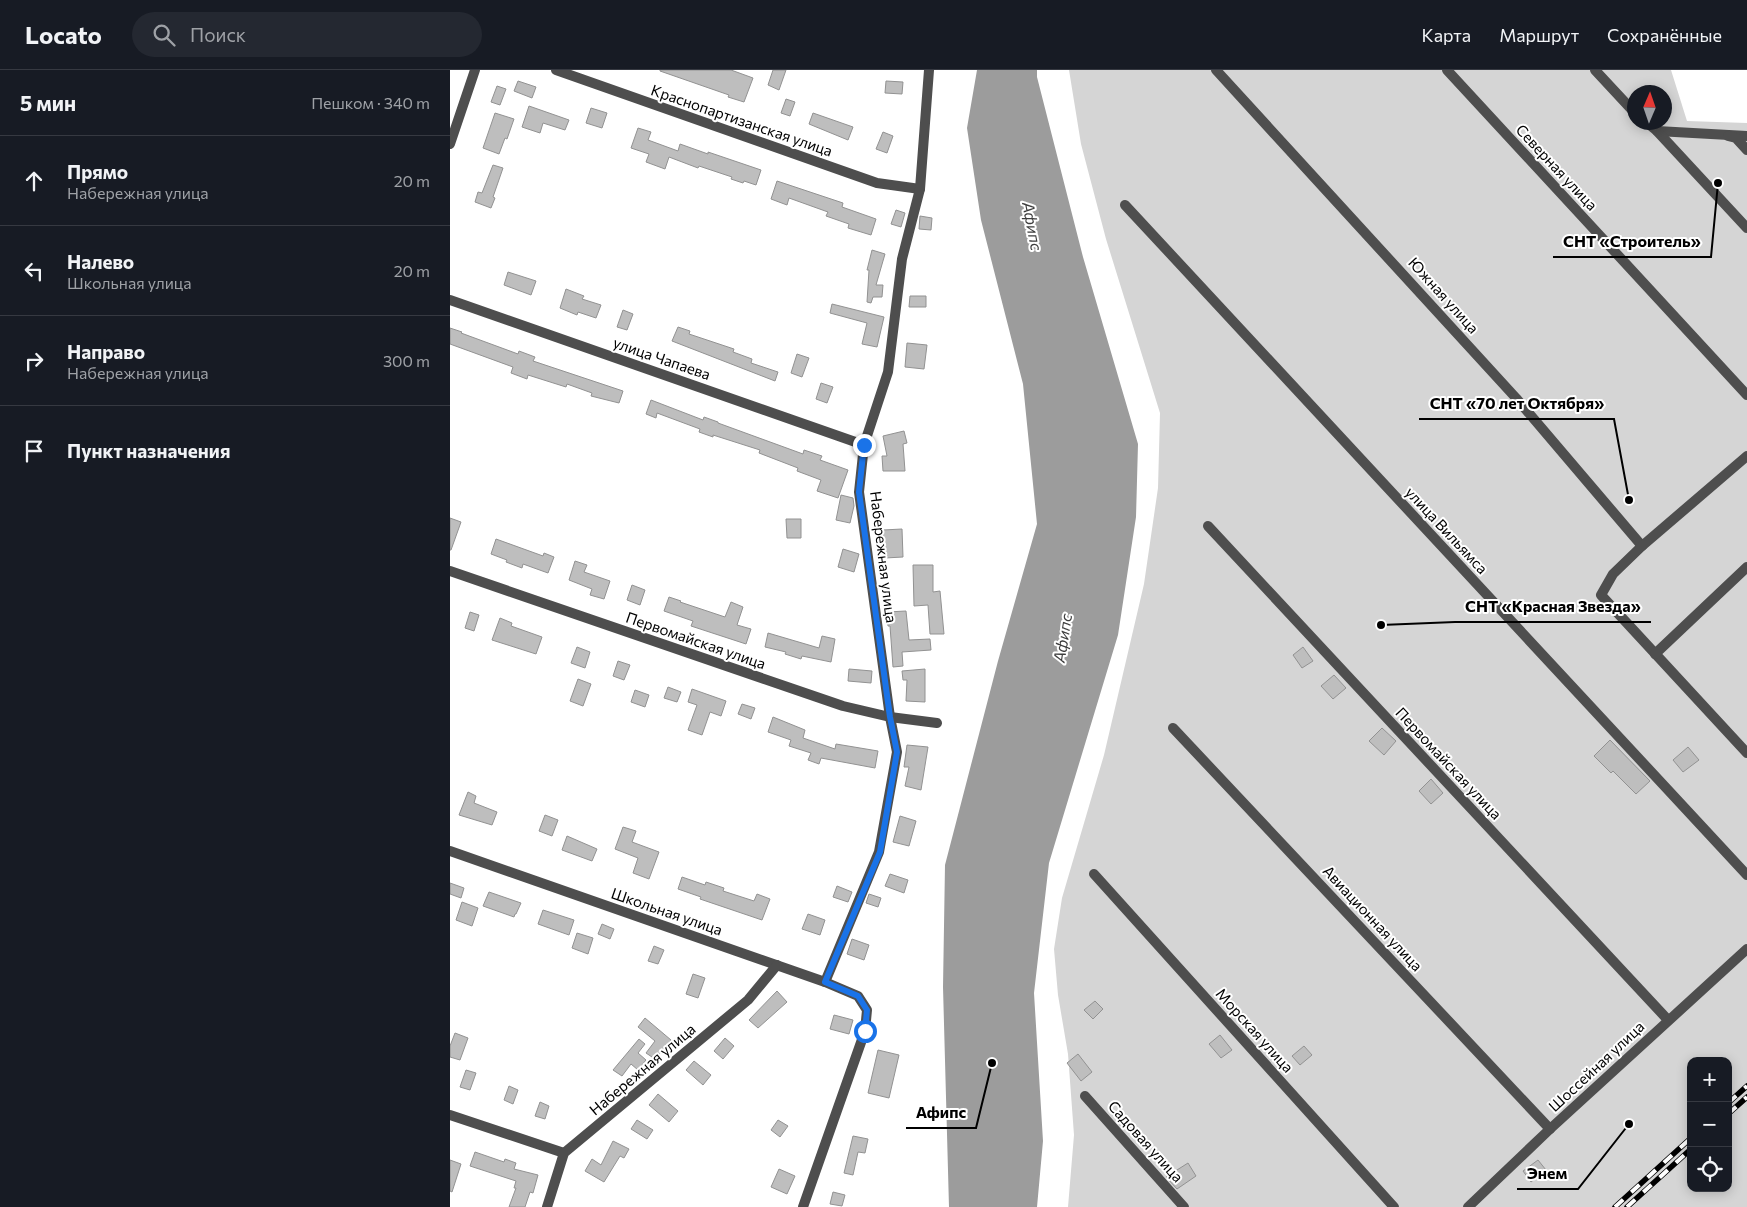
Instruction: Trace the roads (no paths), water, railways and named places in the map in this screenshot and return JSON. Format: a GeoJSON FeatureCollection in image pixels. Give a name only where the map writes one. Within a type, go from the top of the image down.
{"type":"FeatureCollection","features":[{"type":"Feature","properties":{"kind":"street"},"geometry":{"type":"LineString","coordinates":[[450,144],[475,70]]}},
{"type":"Feature","properties":{"kind":"street","name":"Краснопартизанская улица"},"geometry":{"type":"LineString","coordinates":[[556,70],[877,183],[920,189]]}},
{"type":"Feature","properties":{"kind":"street","name":"Набережная улица"},"geometry":{"type":"LineString","coordinates":[[825,982],[880,852],[897,752],[890,717],[859,492],[864,445],[888,372],[902,259],[920,189],[929,70]]}},
{"type":"Feature","properties":{"kind":"street","name":"Южная улица"},"geometry":{"type":"LineString","coordinates":[[1216,70],[1510,390],[1642,546]]}},
{"type":"Feature","properties":{"kind":"street","name":"Северная улица"},"geometry":{"type":"LineString","coordinates":[[1448,70],[1747,395]]}},
{"type":"Feature","properties":{"kind":"street"},"geometry":{"type":"LineString","coordinates":[[1595,70],[1627,104]]}},
{"type":"Feature","properties":{"kind":"street"},"geometry":{"type":"LineString","coordinates":[[1657,131],[1747,136]]}},
{"type":"Feature","properties":{"kind":"street"},"geometry":{"type":"LineString","coordinates":[[1657,131],[1747,228]]}},
{"type":"Feature","properties":{"kind":"street"},"geometry":{"type":"LineString","coordinates":[[1725,135],[1736,138],[1747,150]]}},
{"type":"Feature","properties":{"kind":"street","name":"улица Вильямса"},"geometry":{"type":"LineString","coordinates":[[1125,205],[1747,875]]}},
{"type":"Feature","properties":{"kind":"street","name":"улица Чапаева"},"geometry":{"type":"LineString","coordinates":[[450,300],[864,445]]}},
{"type":"Feature","properties":{"kind":"street"},"geometry":{"type":"LineString","coordinates":[[1747,456],[1642,546],[1613,574],[1601,595],[1747,753]]}},
{"type":"Feature","properties":{"kind":"street","name":"Первомайская улица"},"geometry":{"type":"LineString","coordinates":[[1208,526],[1668,1020]]}},
{"type":"Feature","properties":{"kind":"street"},"geometry":{"type":"LineString","coordinates":[[1655,654],[1747,567]]}},
{"type":"Feature","properties":{"kind":"street","name":"Первомайская улица"},"geometry":{"type":"LineString","coordinates":[[450,571],[843,706],[890,717],[936,723]]}},
{"type":"Feature","properties":{"kind":"street","name":"Авиационная улица"},"geometry":{"type":"LineString","coordinates":[[1174,728],[1550,1129]]}},
{"type":"Feature","properties":{"kind":"street","name":"Школьная улица"},"geometry":{"type":"LineString","coordinates":[[450,851],[825,982],[858,996],[867,1010],[865,1031],[802,1207]]}},
{"type":"Feature","properties":{"kind":"street","name":"Морская улица"},"geometry":{"type":"LineString","coordinates":[[1094,874],[1394,1207]]}},
{"type":"Feature","properties":{"kind":"street","name":"Шоссейная улица"},"geometry":{"type":"LineString","coordinates":[[1468,1207],[1550,1129],[1747,949]]}},
{"type":"Feature","properties":{"kind":"street","name":"Набережная улица"},"geometry":{"type":"LineString","coordinates":[[564,1153],[748,1000],[776,965]]}},
{"type":"Feature","properties":{"kind":"street","name":"Садовая улица"},"geometry":{"type":"LineString","coordinates":[[1085,1096],[1184,1207]]}},
{"type":"Feature","properties":{"kind":"street"},"geometry":{"type":"LineString","coordinates":[[450,1115],[564,1153],[547,1207]]}},
{"type":"Feature","properties":{"kind":"water","name":"Афипс"},"geometry":{"type":"Polygon","coordinates":[[[977,70],[1037,70],[1037,77],[1083,257],[1138,444],[1136,517],[1118,635],[1049,863],[1034,993],[1043,1141],[1037,1207],[949,1207],[943,987],[945,865],[998,661],[1037,524],[1023,384],[981,220],[967,128],[977,70]]]}},
{"type":"Feature","properties":{"kind":"railway"},"geometry":{"type":"LineString","coordinates":[[1729,1102],[1747,1086]]}},
{"type":"Feature","properties":{"kind":"railway"},"geometry":{"type":"LineString","coordinates":[[1732,1110],[1747,1097]]}},
{"type":"Feature","properties":{"kind":"railway"},"geometry":{"type":"LineString","coordinates":[[1615,1207],[1687,1142]]}},
{"type":"Feature","properties":{"kind":"railway"},"geometry":{"type":"LineString","coordinates":[[1627,1207],[1687,1153]]}},
{"type":"Feature","properties":{"kind":"place","name":"СНТ «Строитель»"},"geometry":{"type":"Point","coordinates":[1718,183]}},
{"type":"Feature","properties":{"kind":"place","name":"СНТ «70 лет Октября»"},"geometry":{"type":"Point","coordinates":[1629,500]}},
{"type":"Feature","properties":{"kind":"place","name":"СНТ «Красная Звезда»"},"geometry":{"type":"Point","coordinates":[1381,625]}},
{"type":"Feature","properties":{"kind":"place","name":"Афипс"},"geometry":{"type":"Point","coordinates":[992,1063]}},
{"type":"Feature","properties":{"kind":"place","name":"Энем"},"geometry":{"type":"Point","coordinates":[1629,1124]}}]}
